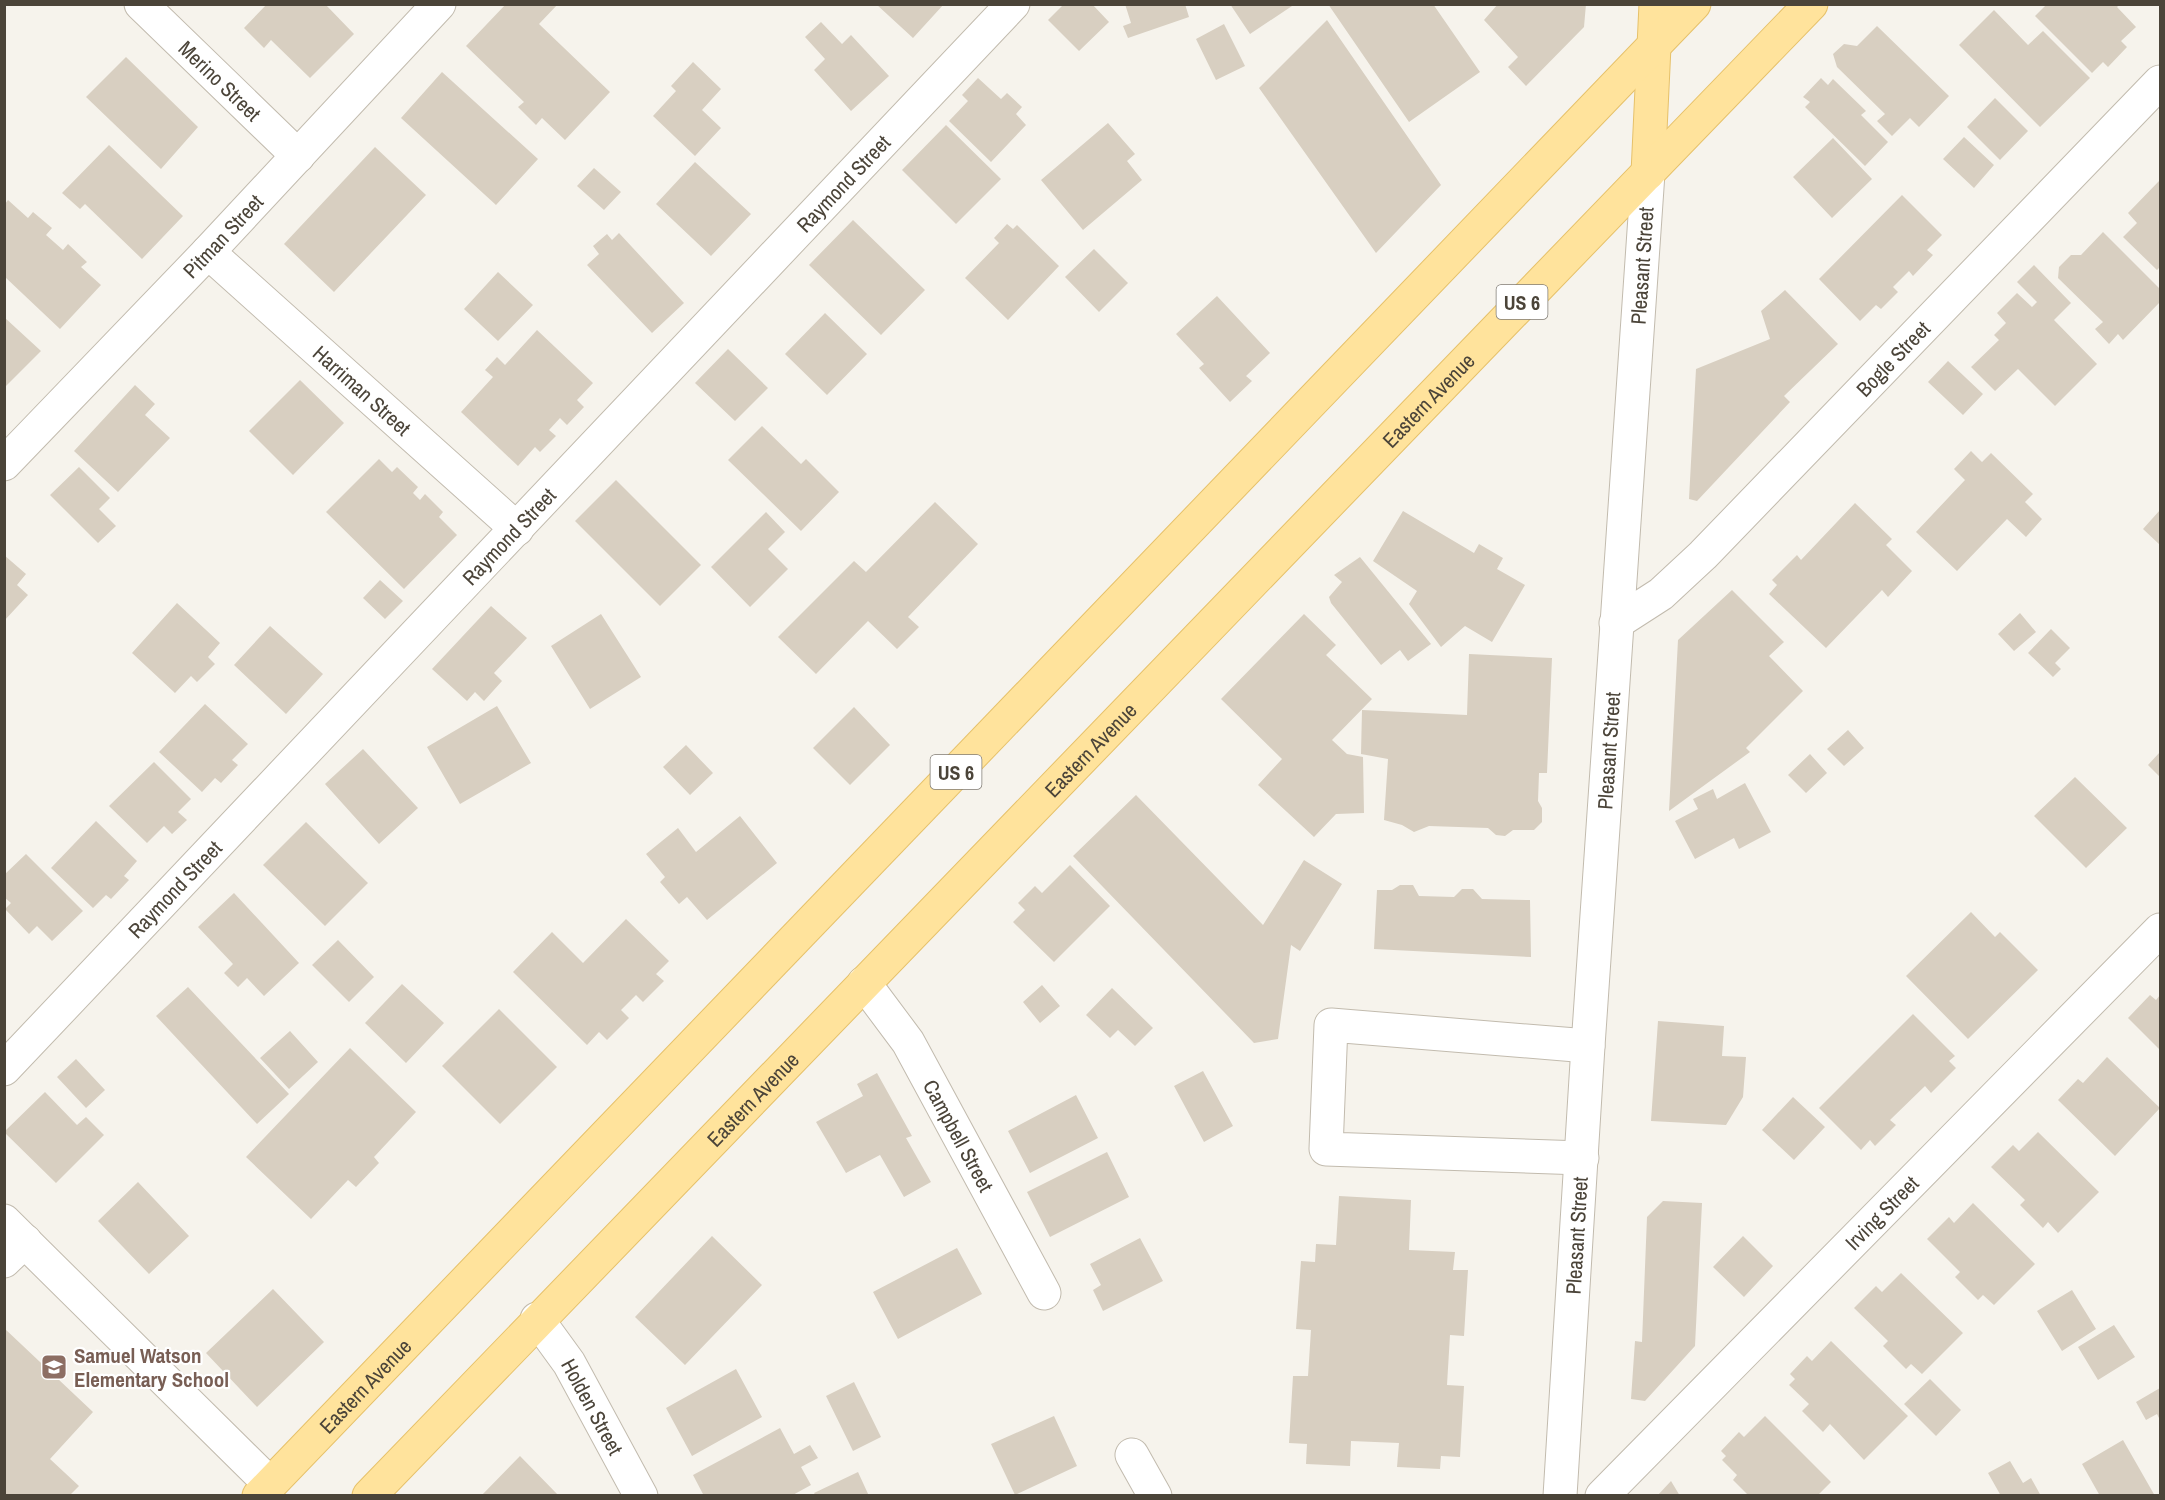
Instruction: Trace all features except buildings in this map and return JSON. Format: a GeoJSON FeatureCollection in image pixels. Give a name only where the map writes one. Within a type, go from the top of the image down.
{"type":"FeatureCollection","features":[{"type":"Feature","properties":{"kind":"main road","name":"Pleasant Street"},"geometry":{"type":"LineString","coordinates":[[1648,173],[1656,4]]}},
{"type":"Feature","properties":{"kind":"main road","name":"Eastern Avenue"},"geometry":{"type":"LineString","coordinates":[[265,1490],[1694,4]]}},
{"type":"Feature","properties":{"kind":"main road","name":"Eastern Avenue"},"geometry":{"type":"LineString","coordinates":[[369,1496],[537,1319],[1810,4]]}},
{"type":"Feature","properties":{"kind":"street","name":"Merino Street"},"geometry":{"type":"LineString","coordinates":[[141,4],[297,156]]}},
{"type":"Feature","properties":{"kind":"street","name":"Pitman Street"},"geometry":{"type":"LineString","coordinates":[[4,464],[208,252],[439,4]]}},
{"type":"Feature","properties":{"kind":"street","name":"Raymond Street"},"geometry":{"type":"LineString","coordinates":[[4,1069],[1013,4]]}},
{"type":"Feature","properties":{"kind":"street","name":"Bogle Street"},"geometry":{"type":"LineString","coordinates":[[1616,623],[1661,594],[1703,555],[2160,82]]}},
{"type":"Feature","properties":{"kind":"street","name":"Pleasant Street"},"geometry":{"type":"LineString","coordinates":[[1560,1496],[1616,623],[1648,173]]}},
{"type":"Feature","properties":{"kind":"street","name":"Harriman Street"},"geometry":{"type":"LineString","coordinates":[[208,252],[517,529]]}},
{"type":"Feature","properties":{"kind":"street","name":"Irving Street"},"geometry":{"type":"LineString","coordinates":[[1602,1496],[2160,930]]}},
{"type":"Feature","properties":{"kind":"street","name":"Campbell Street"},"geometry":{"type":"LineString","coordinates":[[864,983],[909,1042],[1044,1293]]}},
{"type":"Feature","properties":{"kind":"street"},"geometry":{"type":"LineString","coordinates":[[1581,1158],[1326,1149],[1331,1025],[1588,1046]]}},
{"type":"Feature","properties":{"kind":"street"},"geometry":{"type":"LineString","coordinates":[[11,1241],[265,1490]]}},
{"type":"Feature","properties":{"kind":"street","name":"Holden Street"},"geometry":{"type":"LineString","coordinates":[[537,1319],[569,1363],[641,1496]]}},
{"type":"Feature","properties":{"kind":"street"},"geometry":{"type":"LineString","coordinates":[[1132,1455],[1155,1496]]}},
{"type":"Feature","properties":{"kind":"place","name":"Samuel Watson Elementary School"},"geometry":{"type":"Point","coordinates":[54,1367]}}]}
